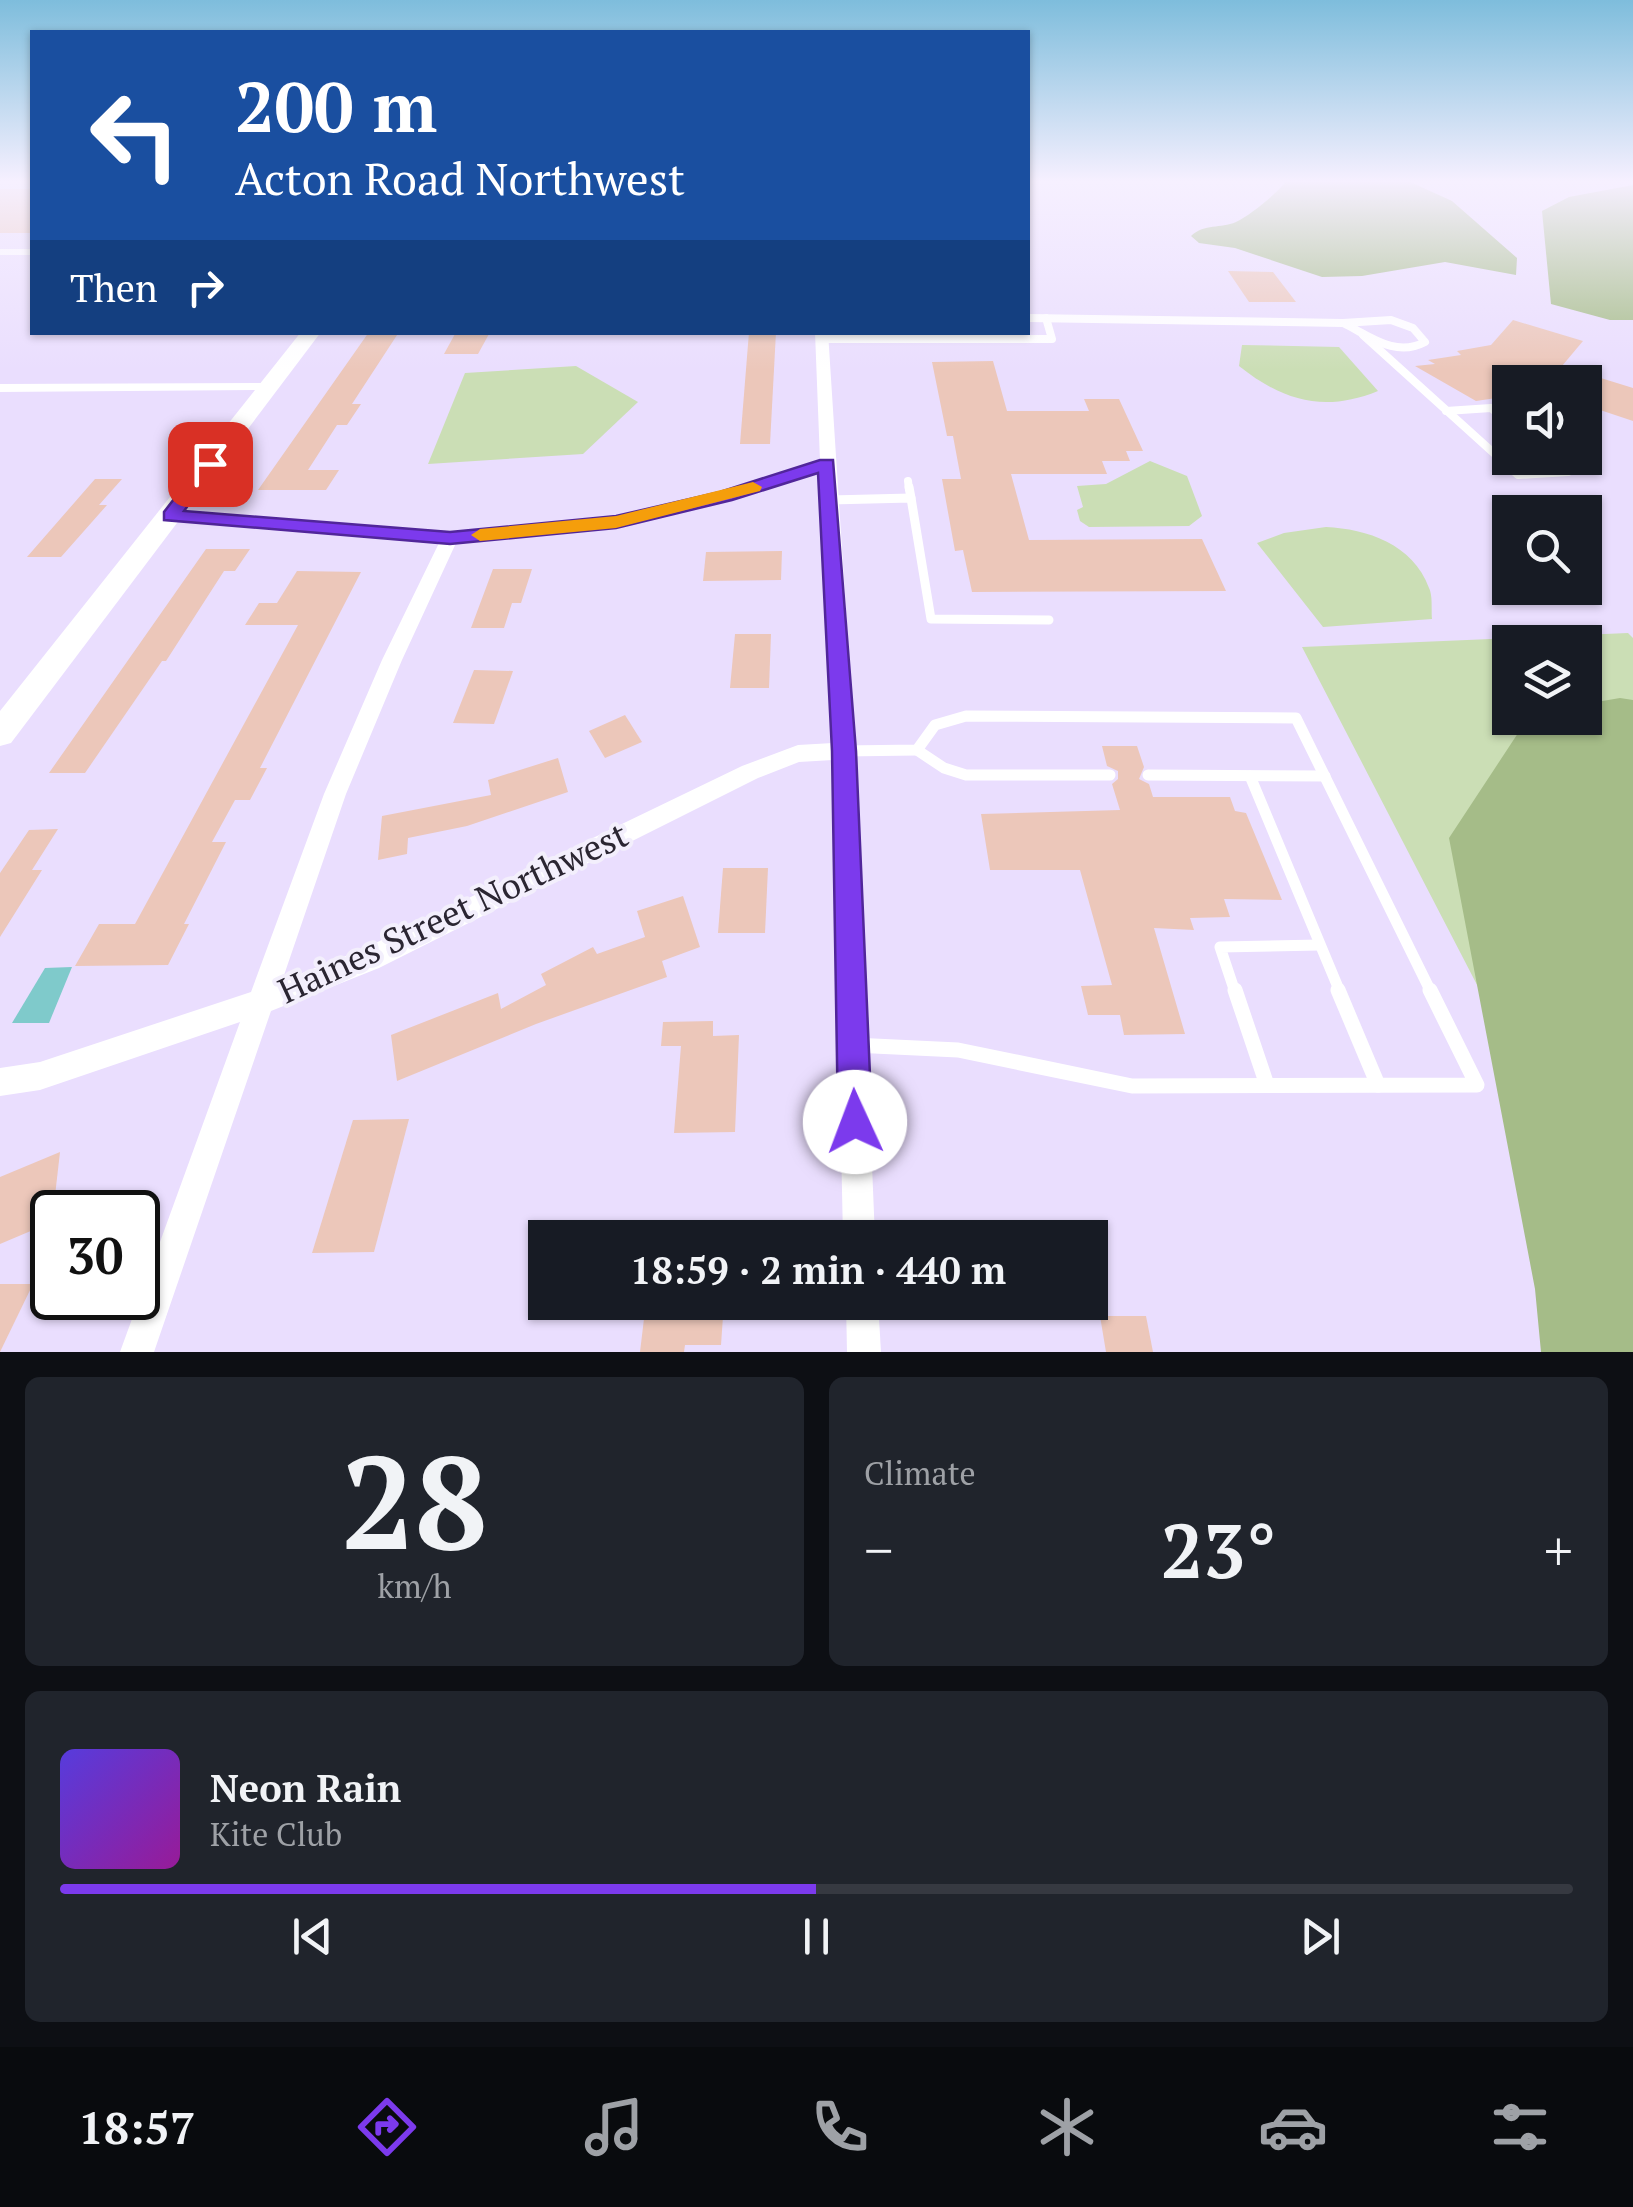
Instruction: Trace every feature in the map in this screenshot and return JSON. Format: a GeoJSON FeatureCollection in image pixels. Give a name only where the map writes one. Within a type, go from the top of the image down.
{"type":"FeatureCollection","features":[{"type":"Feature","properties":{"kind":"street"},"geometry":{"type":"LineString","coordinates":[[0,252],[30,252]]}},
{"type":"Feature","properties":{"kind":"street"},"geometry":{"type":"LineString","coordinates":[[0,263],[15,252]]}},
{"type":"Feature","properties":{"kind":"street"},"geometry":{"type":"LineString","coordinates":[[1030,318],[1343,323]]}},
{"type":"Feature","properties":{"kind":"street"},"geometry":{"type":"LineString","coordinates":[[0,734],[310,335]]}},
{"type":"Feature","properties":{"kind":"street"},"geometry":{"type":"LineString","coordinates":[[821,336],[844,751],[858,1220]]}},
{"type":"Feature","properties":{"kind":"street"},"geometry":{"type":"LineString","coordinates":[[0,388],[270,386]]}},
{"type":"Feature","properties":{"kind":"street"},"geometry":{"type":"LineString","coordinates":[[171,516],[450,538],[616,522],[726,496],[827,464]]}},
{"type":"Feature","properties":{"kind":"street"},"geometry":{"type":"LineString","coordinates":[[137,1352],[335,794],[450,538]]}},
{"type":"Feature","properties":{"kind":"street","name":"Haines Street Northwest"},"geometry":{"type":"LineString","coordinates":[[0,1082],[40,1076],[262,1002],[370,960],[750,772],[798,754],[844,751]]}},
{"type":"Feature","properties":{"kind":"street"},"geometry":{"type":"LineString","coordinates":[[863,1320],[864,1352]]}},
{"type":"Feature","properties":{"kind":"lane"},"geometry":{"type":"LineString","coordinates":[[821,336],[1052,340],[1046,318]]}},
{"type":"Feature","properties":{"kind":"lane"},"geometry":{"type":"LineString","coordinates":[[1391,320],[1413,328],[1425,338],[1421,345],[1410,349],[1380,344],[1343,323],[1391,320]]}},
{"type":"Feature","properties":{"kind":"lane"},"geometry":{"type":"LineString","coordinates":[[1363,336],[1492,452]]}},
{"type":"Feature","properties":{"kind":"lane"},"geometry":{"type":"LineString","coordinates":[[1446,410],[1492,408]]}},
{"type":"Feature","properties":{"kind":"lane"},"geometry":{"type":"LineString","coordinates":[[908,481],[931,619],[1049,620]]}},
{"type":"Feature","properties":{"kind":"lane"},"geometry":{"type":"LineString","coordinates":[[829,500],[911,498]]}},
{"type":"Feature","properties":{"kind":"lane"},"geometry":{"type":"LineString","coordinates":[[852,1044],[958,1050],[1132,1086],[1477,1085],[1296,718],[966,716],[935,725],[917,750]]}},
{"type":"Feature","properties":{"kind":"lane"},"geometry":{"type":"LineString","coordinates":[[844,751],[917,750],[944,768],[966,775],[1110,775]]}},
{"type":"Feature","properties":{"kind":"lane"},"geometry":{"type":"LineString","coordinates":[[1148,775],[1325,776]]}},
{"type":"Feature","properties":{"kind":"lane"},"geometry":{"type":"LineString","coordinates":[[1250,776],[1378,1085]]}},
{"type":"Feature","properties":{"kind":"lane"},"geometry":{"type":"LineString","coordinates":[[1266,1085],[1220,947],[1319,944]]}},
{"type":"Feature","properties":{"kind":"shaded area"},"geometry":{"type":"Polygon","coordinates":[[[1207,244],[1501,244],[1517,258],[1516,275],[1445,262],[1362,276],[1322,277],[1235,248],[1207,244]]]}},
{"type":"Feature","properties":{"kind":"shaded area"},"geometry":{"type":"Polygon","coordinates":[[[1545,244],[1633,244],[1633,320],[1610,320],[1551,304],[1545,244]]]}},
{"type":"Feature","properties":{"kind":"shaded area"},"geometry":{"type":"Polygon","coordinates":[[[1242,345],[1339,347],[1378,391],[1358,398],[1322,402],[1288,395],[1239,366],[1242,345]]]}},
{"type":"Feature","properties":{"kind":"shaded area"},"geometry":{"type":"Polygon","coordinates":[[[576,366],[638,402],[583,454],[428,464],[465,373],[576,366]]]}},
{"type":"Feature","properties":{"kind":"shaded area"},"geometry":{"type":"Polygon","coordinates":[[[1150,461],[1187,476],[1202,516],[1189,526],[1089,527],[1080,521],[1077,510],[1083,507],[1077,486],[1106,484],[1150,461]]]}},
{"type":"Feature","properties":{"kind":"shaded area"},"geometry":{"type":"Polygon","coordinates":[[[1326,527],[1372,536],[1412,560],[1429,588],[1432,619],[1323,627],[1257,543],[1284,533],[1326,527]]]}},
{"type":"Feature","properties":{"kind":"shaded area"},"geometry":{"type":"Polygon","coordinates":[[[1628,633],[1633,638],[1633,1257],[1618,1257],[1302,647],[1492,639],[1492,735],[1602,735],[1602,634],[1628,633]]]}},
{"type":"Feature","properties":{"kind":"shaded area"},"geometry":{"type":"Polygon","coordinates":[[[1633,700],[1633,1352],[1541,1352],[1535,1289],[1449,838],[1517,735],[1602,735],[1602,701],[1633,700]]]}},
{"type":"Feature","properties":{"kind":"shaded area"},"geometry":{"type":"Polygon","coordinates":[[[72,967],[49,1023],[12,1023],[45,968],[72,967]]]}},
{"type":"Feature","properties":{"kind":"building"},"geometry":{"type":"Polygon","coordinates":[[[1228,271],[1273,272],[1296,302],[1249,302],[1228,271]]]}},
{"type":"Feature","properties":{"kind":"building"},"geometry":{"type":"Polygon","coordinates":[[[1513,320],[1583,341],[1563,365],[1492,365],[1492,399],[1476,401],[1415,366],[1435,364],[1428,360],[1491,345],[1513,320]]]}},
{"type":"Feature","properties":{"kind":"building"},"geometry":{"type":"Polygon","coordinates":[[[367,335],[397,335],[352,404],[361,404],[347,425],[337,425],[308,470],[339,470],[326,490],[258,490],[367,335]]]}},
{"type":"Feature","properties":{"kind":"building"},"geometry":{"type":"Polygon","coordinates":[[[454,335],[488,335],[478,354],[444,354],[454,335]]]}},
{"type":"Feature","properties":{"kind":"building"},"geometry":{"type":"Polygon","coordinates":[[[749,335],[776,335],[770,444],[740,444],[749,335]]]}},
{"type":"Feature","properties":{"kind":"building"},"geometry":{"type":"Polygon","coordinates":[[[993,361],[1007,411],[1089,411],[1084,399],[1119,399],[1143,451],[1126,451],[1130,461],[1102,461],[1107,474],[1011,474],[1029,540],[1202,539],[1226,591],[972,592],[963,550],[955,551],[942,479],[961,479],[953,436],[947,436],[932,362],[993,361]]]}},
{"type":"Feature","properties":{"kind":"building"},"geometry":{"type":"Polygon","coordinates":[[[1602,378],[1633,388],[1633,421],[1602,411],[1602,378]]]}},
{"type":"Feature","properties":{"kind":"building"},"geometry":{"type":"Polygon","coordinates":[[[95,479],[122,479],[99,505],[107,505],[61,557],[27,557],[95,479]]]}},
{"type":"Feature","properties":{"kind":"building"},"geometry":{"type":"Polygon","coordinates":[[[206,549],[250,549],[235,571],[224,571],[166,661],[162,661],[85,773],[49,773],[206,549]]]}},
{"type":"Feature","properties":{"kind":"building"},"geometry":{"type":"Polygon","coordinates":[[[782,551],[781,580],[703,581],[706,552],[782,551]]]}},
{"type":"Feature","properties":{"kind":"building"},"geometry":{"type":"Polygon","coordinates":[[[493,569],[532,569],[521,603],[512,603],[504,628],[471,628],[493,569]]]}},
{"type":"Feature","properties":{"kind":"building"},"geometry":{"type":"Polygon","coordinates":[[[297,571],[361,572],[260,768],[267,768],[250,800],[235,800],[212,842],[226,842],[184,924],[189,924],[168,965],[75,966],[99,924],[135,924],[298,625],[245,625],[259,603],[277,603],[297,571]]]}},
{"type":"Feature","properties":{"kind":"building"},"geometry":{"type":"Polygon","coordinates":[[[735,634],[771,634],[769,688],[730,688],[735,634]]]}},
{"type":"Feature","properties":{"kind":"building"},"geometry":{"type":"Polygon","coordinates":[[[474,670],[513,671],[494,724],[453,723],[474,670]]]}},
{"type":"Feature","properties":{"kind":"building"},"geometry":{"type":"Polygon","coordinates":[[[625,715],[642,742],[605,758],[589,731],[625,715]]]}},
{"type":"Feature","properties":{"kind":"building"},"geometry":{"type":"Polygon","coordinates":[[[1102,746],[1137,746],[1144,767],[1139,779],[1149,784],[1153,797],[1230,797],[1235,811],[1246,813],[1282,900],[1224,899],[1230,917],[1190,918],[1194,930],[1154,928],[1185,1034],[1124,1035],[1120,1015],[1088,1015],[1081,986],[1112,985],[1080,870],[990,870],[981,814],[1120,810],[1112,784],[1118,779],[1118,771],[1107,766],[1102,746]]]}},
{"type":"Feature","properties":{"kind":"building"},"geometry":{"type":"Polygon","coordinates":[[[558,758],[568,792],[467,826],[408,838],[407,854],[378,860],[382,816],[491,795],[488,780],[558,758]]]}},
{"type":"Feature","properties":{"kind":"building"},"geometry":{"type":"Polygon","coordinates":[[[58,829],[32,870],[42,870],[0,937],[0,873],[29,830],[58,829]]]}},
{"type":"Feature","properties":{"kind":"building"},"geometry":{"type":"Polygon","coordinates":[[[723,868],[768,868],[765,933],[718,933],[723,868]]]}},
{"type":"Feature","properties":{"kind":"building"},"geometry":{"type":"Polygon","coordinates":[[[683,896],[700,947],[662,961],[667,977],[536,1024],[397,1081],[391,1035],[498,993],[501,1009],[546,985],[541,974],[593,947],[597,954],[645,937],[637,911],[683,896]]]}},
{"type":"Feature","properties":{"kind":"building"},"geometry":{"type":"Polygon","coordinates":[[[713,1021],[713,1036],[739,1035],[735,1132],[674,1133],[681,1046],[661,1046],[663,1022],[713,1021]]]}},
{"type":"Feature","properties":{"kind":"building"},"geometry":{"type":"Polygon","coordinates":[[[409,1119],[374,1252],[312,1253],[353,1120],[409,1119]]]}},
{"type":"Feature","properties":{"kind":"building"},"geometry":{"type":"Polygon","coordinates":[[[60,1152],[56,1190],[30,1190],[30,1231],[0,1244],[0,1177],[60,1152]]]}},
{"type":"Feature","properties":{"kind":"building"},"geometry":{"type":"Polygon","coordinates":[[[0,1284],[30,1284],[30,1290],[0,1352],[0,1284]]]}},
{"type":"Feature","properties":{"kind":"building"},"geometry":{"type":"Polygon","coordinates":[[[1108,1316],[1146,1316],[1153,1352],[1106,1352],[1101,1320],[1108,1320],[1108,1316]]]}},
{"type":"Feature","properties":{"kind":"building"},"geometry":{"type":"Polygon","coordinates":[[[644,1320],[723,1320],[721,1345],[685,1345],[684,1352],[640,1352],[644,1320]]]}},
{"type":"Feature","properties":{"kind":"slow traffic"},"geometry":{"type":"LineString","coordinates":[[480,535],[616,522],[753,487]]}},
{"type":"Feature","properties":{"kind":"route"},"geometry":{"type":"LineString","coordinates":[[210,464],[171,516],[450,538],[616,522],[726,496],[827,464],[844,751],[855,1122]]}}]}
